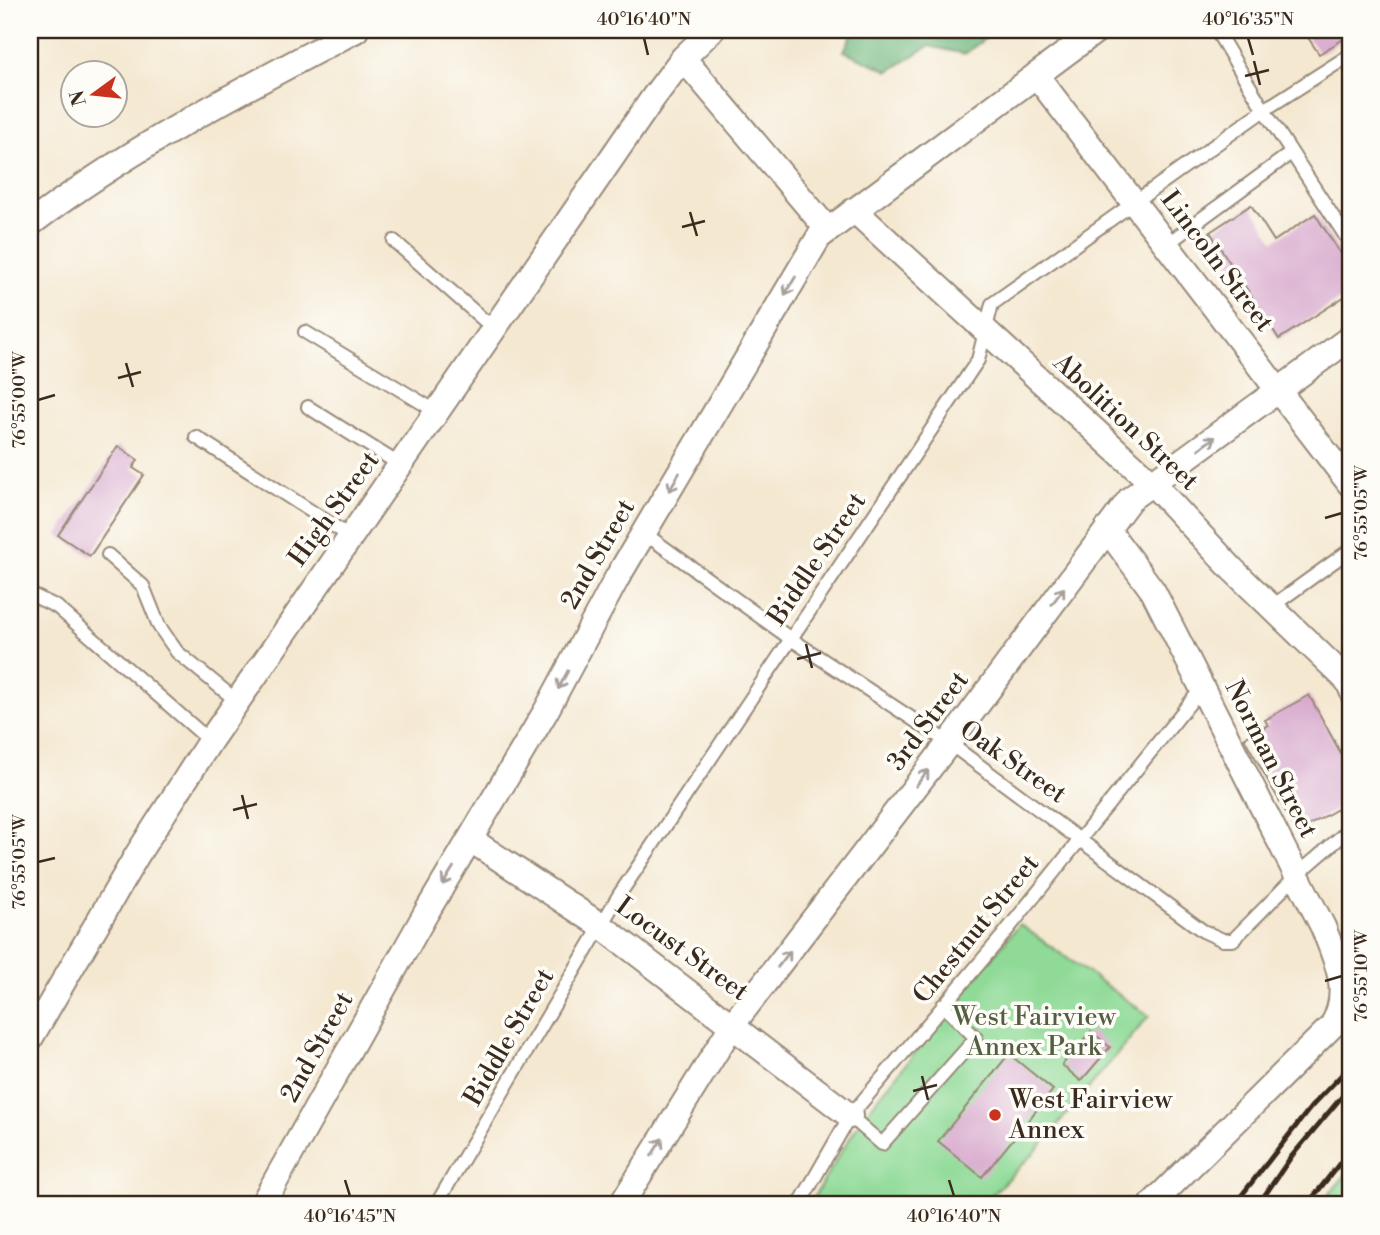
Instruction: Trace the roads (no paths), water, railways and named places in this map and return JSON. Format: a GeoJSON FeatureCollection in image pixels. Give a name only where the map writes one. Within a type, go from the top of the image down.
{"type":"FeatureCollection","features":[{"type":"Feature","properties":{"kind":"street"},"geometry":{"type":"LineString","coordinates":[[30,224],[82,185],[120,162],[356,30]]}},
{"type":"Feature","properties":{"kind":"street","name":"High Street"},"geometry":{"type":"LineString","coordinates":[[30,1039],[137,855],[237,701],[683,58],[712,30]]}},
{"type":"Feature","properties":{"kind":"street","name":"2nd Street"},"geometry":{"type":"LineString","coordinates":[[262,1205],[644,533],[819,237],[1097,30]]}},
{"type":"Feature","properties":{"kind":"street"},"geometry":{"type":"LineString","coordinates":[[683,58],[828,230]]}},
{"type":"Feature","properties":{"kind":"street","name":"Lincoln Street"},"geometry":{"type":"LineString","coordinates":[[1036,75],[1350,484]]}},
{"type":"Feature","properties":{"kind":"street","name":"Abolition Street"},"geometry":{"type":"LineString","coordinates":[[854,210],[1152,483],[1271,607],[1345,678]]}},
{"type":"Feature","properties":{"kind":"street","name":"3rd Street"},"geometry":{"type":"LineString","coordinates":[[621,1205],[733,1024],[949,743],[1130,499],[1350,338]]}},
{"type":"Feature","properties":{"kind":"street","name":"Norman Street"},"geometry":{"type":"LineString","coordinates":[[1107,529],[1153,591],[1297,874],[1339,966],[1344,993],[1341,1011],[1332,1027],[1151,1205]]}},
{"type":"Feature","properties":{"kind":"street","name":"Locust Street"},"geometry":{"type":"LineString","coordinates":[[471,840],[600,925],[850,1116]]}},
{"type":"Feature","properties":{"kind":"lane"},"geometry":{"type":"LineString","coordinates":[[1216,30],[1350,243]]}},
{"type":"Feature","properties":{"kind":"lane","name":"Biddle Street"},"geometry":{"type":"LineString","coordinates":[[436,1205],[600,925],[978,360],[992,304],[1264,110],[1350,55]]}},
{"type":"Feature","properties":{"kind":"lane"},"geometry":{"type":"LineString","coordinates":[[1167,244],[1291,153]]}},
{"type":"Feature","properties":{"kind":"lane"},"geometry":{"type":"LineString","coordinates":[[394,242],[494,329]]}},
{"type":"Feature","properties":{"kind":"lane"},"geometry":{"type":"LineString","coordinates":[[305,332],[437,412]]}},
{"type":"Feature","properties":{"kind":"lane"},"geometry":{"type":"LineString","coordinates":[[308,407],[402,466]]}},
{"type":"Feature","properties":{"kind":"lane"},"geometry":{"type":"LineString","coordinates":[[196,437],[351,537]]}},
{"type":"Feature","properties":{"kind":"lane","name":"Oak Street"},"geometry":{"type":"LineString","coordinates":[[644,533],[791,639],[949,743],[1080,837],[1182,916],[1223,940],[1233,940],[1297,874],[1350,829]]}},
{"type":"Feature","properties":{"kind":"lane"},"geometry":{"type":"LineString","coordinates":[[1271,607],[1350,550]]}},
{"type":"Feature","properties":{"kind":"lane"},"geometry":{"type":"LineString","coordinates":[[108,555],[143,586],[159,626],[177,652],[237,701]]}},
{"type":"Feature","properties":{"kind":"lane"},"geometry":{"type":"LineString","coordinates":[[30,594],[57,607],[210,741]]}},
{"type":"Feature","properties":{"kind":"lane"},"geometry":{"type":"LineString","coordinates":[[1345,678],[1350,702]]}},
{"type":"Feature","properties":{"kind":"lane","name":"Chestnut Street"},"geometry":{"type":"LineString","coordinates":[[799,1205],[850,1116],[1201,689]]}},
{"type":"Feature","properties":{"kind":"lane"},"geometry":{"type":"LineString","coordinates":[[850,1116],[882,1144],[976,1038],[943,1005]]}},
{"type":"Feature","properties":{"kind":"railway"},"geometry":{"type":"LineString","coordinates":[[1234,1205],[1311,1107],[1350,1066]]}},
{"type":"Feature","properties":{"kind":"railway"},"geometry":{"type":"LineString","coordinates":[[1258,1205],[1291,1157],[1350,1087]]}},
{"type":"Feature","properties":{"kind":"railway"},"geometry":{"type":"LineString","coordinates":[[1307,1205],[1350,1150]]}},
{"type":"Feature","properties":{"kind":"place","name":"West Fairview Annex"},"geometry":{"type":"Point","coordinates":[995,1115]}},
{"type":"Feature","properties":{"kind":"park label","name":"West Fairview Annex Park"},"geometry":{"type":"Point","coordinates":[1034,1032]}}]}
